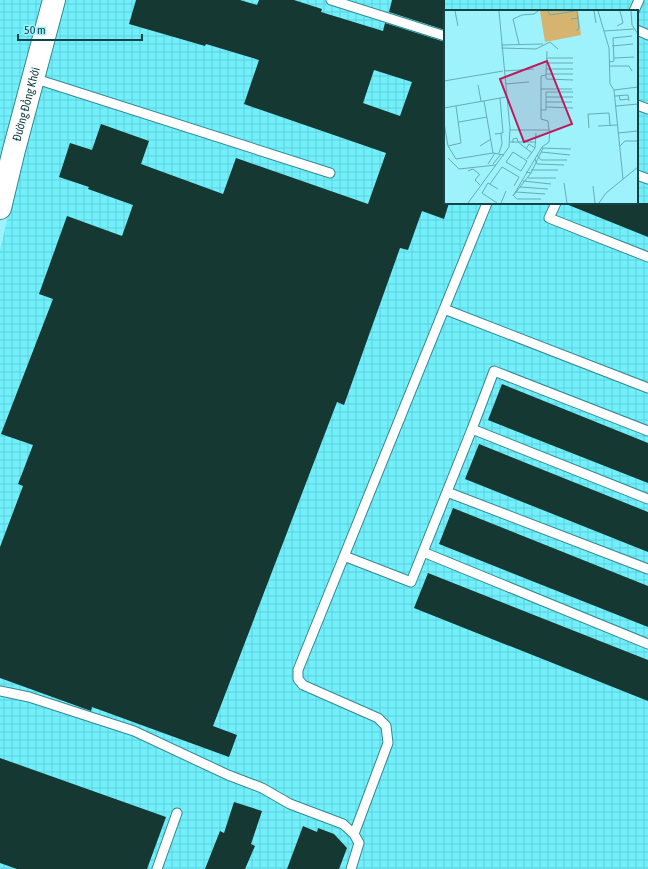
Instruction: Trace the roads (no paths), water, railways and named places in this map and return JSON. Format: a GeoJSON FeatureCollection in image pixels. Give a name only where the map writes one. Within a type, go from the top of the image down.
{"type":"FeatureCollection","features":[{"type":"Feature","properties":{"kind":"main road","name":"Đường Đồng Khởi"},"geometry":{"type":"LineString","coordinates":[[0,208],[10,149],[33,78],[54,0]]}},
{"type":"Feature","properties":{"kind":"lane"},"geometry":{"type":"LineString","coordinates":[[331,0],[444,36]]}},
{"type":"Feature","properties":{"kind":"lane"},"geometry":{"type":"LineString","coordinates":[[634,10],[639,0]]}},
{"type":"Feature","properties":{"kind":"lane"},"geometry":{"type":"LineString","coordinates":[[638,30],[648,34]]}},
{"type":"Feature","properties":{"kind":"lane"},"geometry":{"type":"LineString","coordinates":[[33,78],[330,173]]}},
{"type":"Feature","properties":{"kind":"lane"},"geometry":{"type":"LineString","coordinates":[[638,105],[648,109]]}},
{"type":"Feature","properties":{"kind":"lane"},"geometry":{"type":"LineString","coordinates":[[638,175],[648,180]]}},
{"type":"Feature","properties":{"kind":"lane"},"geometry":{"type":"LineString","coordinates":[[354,834],[388,743],[386,726],[378,718],[303,685],[298,679],[298,670],[487,204]]}},
{"type":"Feature","properties":{"kind":"lane"},"geometry":{"type":"LineString","coordinates":[[556,204],[549,218],[648,257]]}},
{"type":"Feature","properties":{"kind":"lane"},"geometry":{"type":"LineString","coordinates":[[444,309],[648,388]]}},
{"type":"Feature","properties":{"kind":"lane"},"geometry":{"type":"LineString","coordinates":[[344,556],[411,582],[494,371],[648,431]]}},
{"type":"Feature","properties":{"kind":"lane"},"geometry":{"type":"LineString","coordinates":[[472,429],[648,499]]}},
{"type":"Feature","properties":{"kind":"lane"},"geometry":{"type":"LineString","coordinates":[[447,492],[648,569]]}},
{"type":"Feature","properties":{"kind":"lane"},"geometry":{"type":"LineString","coordinates":[[422,552],[648,644]]}},
{"type":"Feature","properties":{"kind":"lane"},"geometry":{"type":"LineString","coordinates":[[0,690],[29,697],[134,731],[228,775],[262,788],[290,804],[343,824],[354,834],[359,843],[351,869]]}},
{"type":"Feature","properties":{"kind":"lane"},"geometry":{"type":"LineString","coordinates":[[157,869],[177,813]]}}]}
